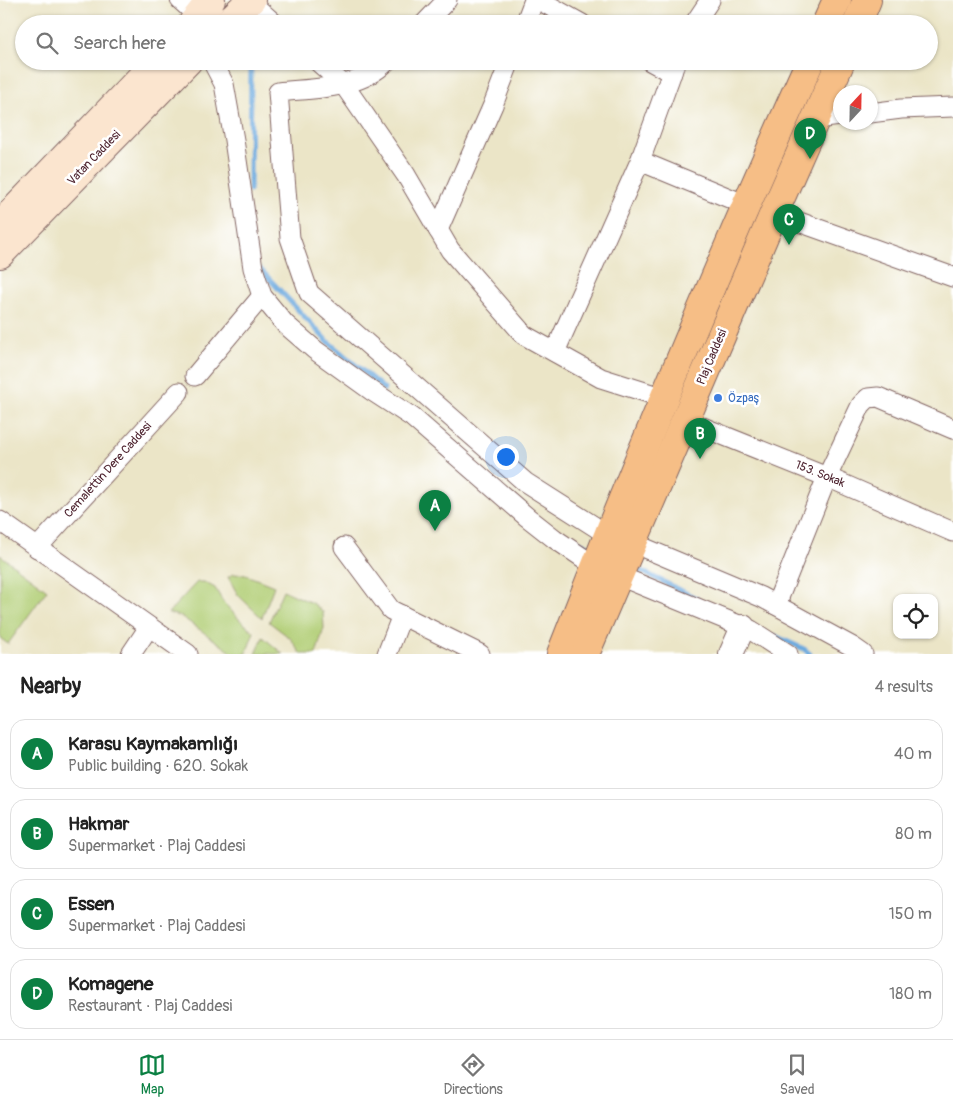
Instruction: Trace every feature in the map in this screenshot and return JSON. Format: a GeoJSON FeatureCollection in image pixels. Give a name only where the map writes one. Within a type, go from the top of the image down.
{"type":"FeatureCollection","features":[{"type":"Feature","properties":{"kind":"main road"},"geometry":{"type":"LineString","coordinates":[[235,15],[250,0]]}},
{"type":"Feature","properties":{"kind":"main road"},"geometry":{"type":"LineString","coordinates":[[830,15],[837,0]]}},
{"type":"Feature","properties":{"kind":"main road"},"geometry":{"type":"LineString","coordinates":[[861,15],[867,0]]}},
{"type":"Feature","properties":{"kind":"main road","name":"Vatan Caddesi"},"geometry":{"type":"LineString","coordinates":[[5,211],[147,70]]}},
{"type":"Feature","properties":{"kind":"main road","name":"Vatan Caddesi"},"geometry":{"type":"LineString","coordinates":[[0,254],[179,70]]}},
{"type":"Feature","properties":{"kind":"main road","name":"Plaj Caddesi"},"geometry":{"type":"LineString","coordinates":[[561,654],[606,571],[620,538],[664,398],[746,204],[806,70]]}},
{"type":"Feature","properties":{"kind":"main road","name":"Plaj Caddesi"},"geometry":{"type":"LineString","coordinates":[[620,538],[685,420],[774,213],[829,117],[839,70]]}},
{"type":"Feature","properties":{"kind":"main road","name":"Plaj Caddesi"},"geometry":{"type":"LineString","coordinates":[[585,654],[606,571]]}},
{"type":"Feature","properties":{"kind":"street"},"geometry":{"type":"LineString","coordinates":[[250,0],[266,15]]}},
{"type":"Feature","properties":{"kind":"street"},"geometry":{"type":"LineString","coordinates":[[433,15],[447,0]]}},
{"type":"Feature","properties":{"kind":"street"},"geometry":{"type":"LineString","coordinates":[[528,15],[534,0]]}},
{"type":"Feature","properties":{"kind":"street"},"geometry":{"type":"LineString","coordinates":[[539,0],[566,15]]}},
{"type":"Feature","properties":{"kind":"street"},"geometry":{"type":"LineString","coordinates":[[700,15],[710,0]]}},
{"type":"Feature","properties":{"kind":"street"},"geometry":{"type":"LineString","coordinates":[[217,70],[224,84],[234,140],[252,268],[262,296],[286,324],[315,350],[372,391],[412,416],[527,517],[555,539],[606,571],[751,630],[788,654]]}},
{"type":"Feature","properties":{"kind":"street"},"geometry":{"type":"LineString","coordinates":[[327,70],[344,85],[406,175],[450,250],[524,335],[601,378],[664,398]]}},
{"type":"Feature","properties":{"kind":"street"},"geometry":{"type":"LineString","coordinates":[[377,70],[344,85],[278,92],[290,238],[309,293],[525,482],[597,528],[761,597],[863,654]]}},
{"type":"Feature","properties":{"kind":"street"},"geometry":{"type":"LineString","coordinates":[[438,230],[507,70]]}},
{"type":"Feature","properties":{"kind":"street"},"geometry":{"type":"LineString","coordinates":[[555,352],[640,160],[673,70]]}},
{"type":"Feature","properties":{"kind":"street"},"geometry":{"type":"LineString","coordinates":[[878,112],[901,109],[953,108]]}},
{"type":"Feature","properties":{"kind":"street"},"geometry":{"type":"LineString","coordinates":[[640,160],[746,204]]}},
{"type":"Feature","properties":{"kind":"street"},"geometry":{"type":"LineString","coordinates":[[774,213],[953,277]]}},
{"type":"Feature","properties":{"kind":"street"},"geometry":{"type":"LineString","coordinates":[[195,376],[262,296]]}},
{"type":"Feature","properties":{"kind":"street","name":"Cemalettin Dere Caddesi"},"geometry":{"type":"LineString","coordinates":[[38,548],[179,392]]}},
{"type":"Feature","properties":{"kind":"street"},"geometry":{"type":"LineString","coordinates":[[776,605],[827,477],[861,405],[868,398],[878,397],[953,429]]}},
{"type":"Feature","properties":{"kind":"street","name":"153. Sokak"},"geometry":{"type":"LineString","coordinates":[[685,420],[827,477],[953,532]]}},
{"type":"Feature","properties":{"kind":"street"},"geometry":{"type":"LineString","coordinates":[[0,521],[188,654]]}},
{"type":"Feature","properties":{"kind":"street"},"geometry":{"type":"LineString","coordinates":[[344,547],[391,610],[480,654]]}},
{"type":"Feature","properties":{"kind":"street"},"geometry":{"type":"LineString","coordinates":[[387,654],[402,615]]}},
{"type":"Feature","properties":{"kind":"street"},"geometry":{"type":"LineString","coordinates":[[131,654],[149,626]]}},
{"type":"Feature","properties":{"kind":"street"},"geometry":{"type":"LineString","coordinates":[[731,654],[744,627]]}},
{"type":"Feature","properties":{"kind":"green space"},"geometry":{"type":"Polygon","coordinates":[[[0,555],[47,590],[8,644],[0,638],[0,555]]]}},
{"type":"Feature","properties":{"kind":"green space"},"geometry":{"type":"Polygon","coordinates":[[[234,574],[246,575],[274,586],[262,618],[238,595],[228,577],[234,574]]]}},
{"type":"Feature","properties":{"kind":"green space"},"geometry":{"type":"Polygon","coordinates":[[[197,582],[204,582],[215,588],[223,602],[254,632],[246,654],[234,654],[182,617],[168,613],[197,582]]]}},
{"type":"Feature","properties":{"kind":"green space"},"geometry":{"type":"Polygon","coordinates":[[[283,590],[314,604],[323,612],[324,628],[316,654],[301,654],[290,638],[269,622],[283,590]]]}},
{"type":"Feature","properties":{"kind":"green space"},"geometry":{"type":"Polygon","coordinates":[[[263,637],[283,654],[256,654],[263,637]]]}},
{"type":"Feature","properties":{"kind":"waterway"},"geometry":{"type":"LineString","coordinates":[[250,190],[251,70]]}},
{"type":"Feature","properties":{"kind":"waterway"},"geometry":{"type":"LineString","coordinates":[[261,270],[326,340],[384,389]]}},
{"type":"Feature","properties":{"kind":"waterway"},"geometry":{"type":"LineString","coordinates":[[568,537],[594,549]]}},
{"type":"Feature","properties":{"kind":"waterway"},"geometry":{"type":"LineString","coordinates":[[631,566],[696,598]]}},
{"type":"Feature","properties":{"kind":"waterway"},"geometry":{"type":"LineString","coordinates":[[775,636],[804,649],[810,654]]}},
{"type":"Feature","properties":{"kind":"place","name":"Komagene"},"geometry":{"type":"Point","coordinates":[810,159]}},
{"type":"Feature","properties":{"kind":"place","name":"Essen"},"geometry":{"type":"Point","coordinates":[789,245]}},
{"type":"Feature","properties":{"kind":"place","name":"Özpaş"},"geometry":{"type":"Point","coordinates":[718,398]}},
{"type":"Feature","properties":{"kind":"place","name":"Hakmar"},"geometry":{"type":"Point","coordinates":[700,459]}},
{"type":"Feature","properties":{"kind":"place","name":"Karasu Kaymakamlığı"},"geometry":{"type":"Point","coordinates":[435,531]}}]}
